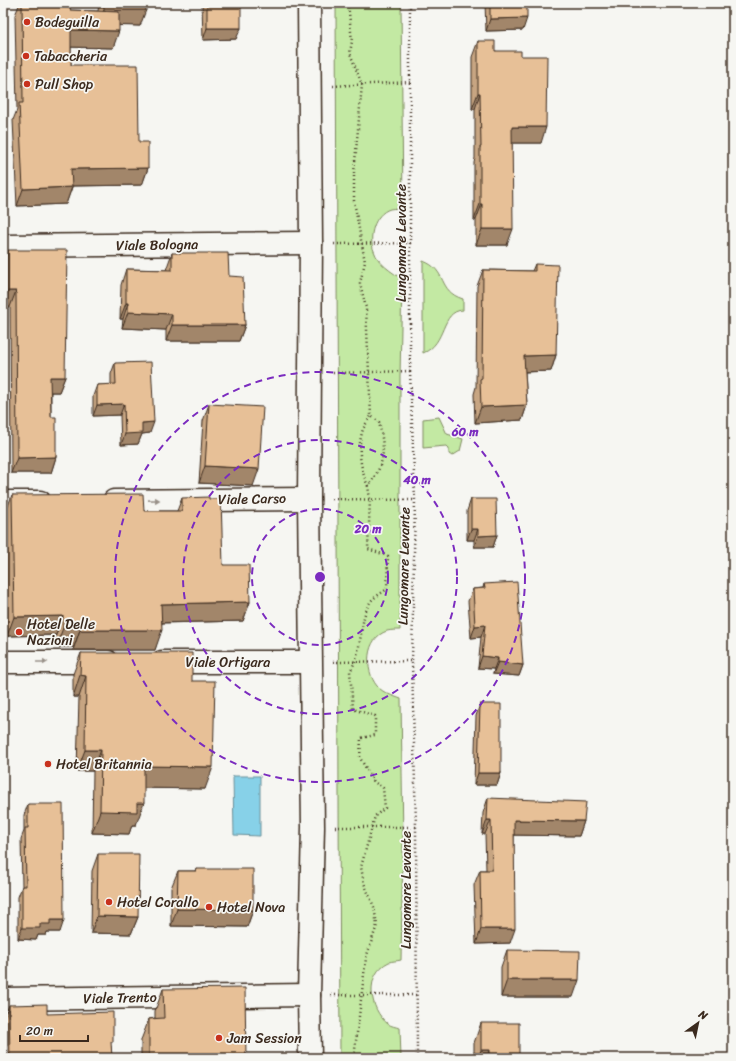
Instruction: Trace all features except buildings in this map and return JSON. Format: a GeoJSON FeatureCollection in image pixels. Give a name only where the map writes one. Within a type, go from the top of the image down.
{"type":"FeatureCollection","features":[{"type":"Feature","properties":{"kind":"street"},"geometry":{"type":"LineString","coordinates":[[309,3],[311,243],[309,499],[312,827],[309,995],[310,1058]]}},
{"type":"Feature","properties":{"kind":"street","name":"Viale Bologna"},"geometry":{"type":"LineString","coordinates":[[3,246],[311,243]]}},
{"type":"Feature","properties":{"kind":"street","name":"Viale Carso"},"geometry":{"type":"LineString","coordinates":[[97,501],[309,499]]}},
{"type":"Feature","properties":{"kind":"street"},"geometry":{"type":"LineString","coordinates":[[3,502],[58,502]]}},
{"type":"Feature","properties":{"kind":"street","name":"Viale Ortigara"},"geometry":{"type":"LineString","coordinates":[[3,662],[310,662]]}},
{"type":"Feature","properties":{"kind":"street","name":"Viale Trento"},"geometry":{"type":"LineString","coordinates":[[3,1000],[309,995]]}},
{"type":"Feature","properties":{"kind":"path"},"geometry":{"type":"LineString","coordinates":[[348,3],[352,41],[350,53],[362,85],[354,173],[354,201],[363,244],[365,262],[360,283],[366,308],[370,372],[371,416],[362,433],[360,462],[362,474],[368,486],[370,499],[368,549],[388,556],[387,589],[372,600],[367,609],[356,662],[350,671],[353,709],[375,716],[375,735],[361,738],[360,758],[374,782],[383,788],[385,808],[375,816],[361,867],[364,883],[374,908],[377,925],[366,958],[354,1058]]}},
{"type":"Feature","properties":{"kind":"path","name":"Lungomare Levante"},"geometry":{"type":"LineString","coordinates":[[410,3],[410,371],[416,500],[412,661],[416,827],[417,1058]]}},
{"type":"Feature","properties":{"kind":"path"},"geometry":{"type":"LineString","coordinates":[[309,87],[410,82]]}},
{"type":"Feature","properties":{"kind":"path"},"geometry":{"type":"LineString","coordinates":[[311,243],[411,243]]}},
{"type":"Feature","properties":{"kind":"path"},"geometry":{"type":"LineString","coordinates":[[309,375],[410,371]]}},
{"type":"Feature","properties":{"kind":"path"},"geometry":{"type":"LineString","coordinates":[[368,486],[379,472],[384,452],[379,422],[371,416]]}},
{"type":"Feature","properties":{"kind":"path"},"geometry":{"type":"LineString","coordinates":[[309,499],[416,500]]}},
{"type":"Feature","properties":{"kind":"path"},"geometry":{"type":"LineString","coordinates":[[310,662],[412,661]]}},
{"type":"Feature","properties":{"kind":"path"},"geometry":{"type":"LineString","coordinates":[[312,827],[416,827]]}},
{"type":"Feature","properties":{"kind":"path"},"geometry":{"type":"LineString","coordinates":[[309,995],[416,995]]}},
{"type":"Feature","properties":{"kind":"green space"},"geometry":{"type":"Polygon","coordinates":[[[336,3],[401,3],[403,208],[390,209],[384,212],[376,221],[372,233],[372,245],[376,256],[386,267],[402,279],[400,376],[400,630],[387,631],[374,640],[369,655],[369,663],[370,672],[377,686],[385,692],[401,699],[403,843],[401,960],[389,962],[381,967],[373,983],[372,992],[373,1001],[382,1018],[389,1025],[400,1028],[401,1058],[340,1058],[336,3]]]}},
{"type":"Feature","properties":{"kind":"green space"},"geometry":{"type":"Polygon","coordinates":[[[423,261],[431,265],[436,270],[449,291],[463,299],[463,310],[450,316],[436,343],[431,349],[423,353],[423,261]]]}},
{"type":"Feature","properties":{"kind":"green space"},"geometry":{"type":"Polygon","coordinates":[[[439,417],[447,434],[463,439],[460,451],[452,456],[449,454],[449,449],[446,446],[423,448],[423,419],[439,417]]]}},
{"type":"Feature","properties":{"kind":"water"},"geometry":{"type":"Polygon","coordinates":[[[233,776],[260,776],[260,836],[234,835],[233,776]]]}},
{"type":"Feature","properties":{"kind":"place","name":"Bodeguilla"},"geometry":{"type":"Point","coordinates":[27,22]}},
{"type":"Feature","properties":{"kind":"place","name":"Tabaccheria"},"geometry":{"type":"Point","coordinates":[26,56]}},
{"type":"Feature","properties":{"kind":"place","name":"Pull Shop"},"geometry":{"type":"Point","coordinates":[27,84]}},
{"type":"Feature","properties":{"kind":"place","name":"Hotel Delle Nazioni"},"geometry":{"type":"Point","coordinates":[19,632]}},
{"type":"Feature","properties":{"kind":"place","name":"Hotel Britannia"},"geometry":{"type":"Point","coordinates":[48,764]}},
{"type":"Feature","properties":{"kind":"place","name":"Hotel Corallo"},"geometry":{"type":"Point","coordinates":[109,902]}},
{"type":"Feature","properties":{"kind":"place","name":"Hotel Nova"},"geometry":{"type":"Point","coordinates":[209,907]}},
{"type":"Feature","properties":{"kind":"place","name":"Jam Session"},"geometry":{"type":"Point","coordinates":[219,1038]}}]}
